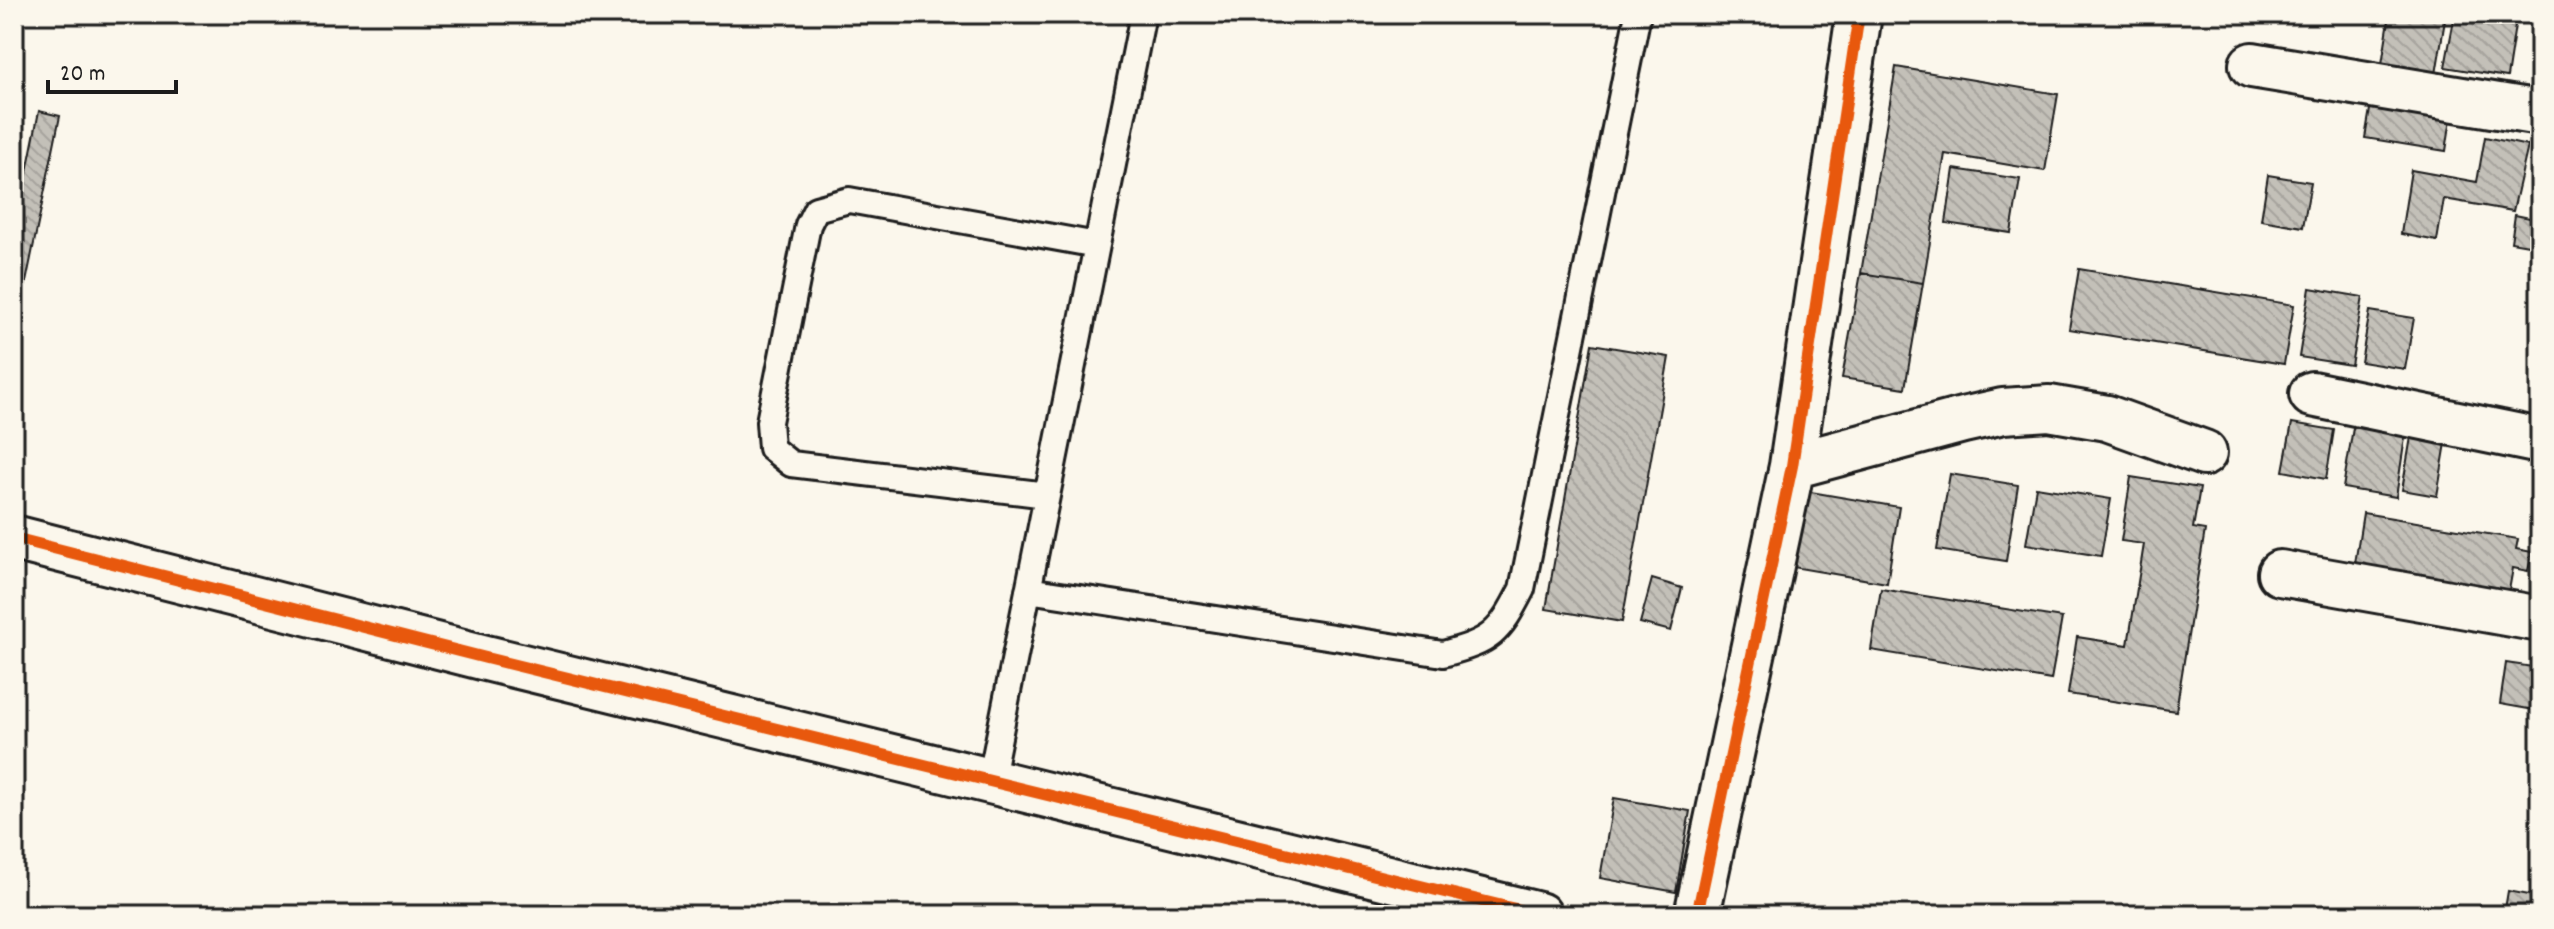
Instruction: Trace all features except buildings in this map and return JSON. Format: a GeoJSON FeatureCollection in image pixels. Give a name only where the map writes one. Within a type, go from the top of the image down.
{"type":"FeatureCollection","features":[{"type":"Feature","properties":{"kind":"street"},"geometry":{"type":"LineString","coordinates":[[1697,915],[1792,466],[1859,14]]}},
{"type":"Feature","properties":{"kind":"street"},"geometry":{"type":"LineString","coordinates":[[2252,65],[2540,113]]}},
{"type":"Feature","properties":{"kind":"street"},"geometry":{"type":"LineString","coordinates":[[2312,394],[2540,441]]}},
{"type":"Feature","properties":{"kind":"street"},"geometry":{"type":"LineString","coordinates":[[1792,466],[1963,420],[2003,411],[2049,408],[2107,418],[2204,453]]}},
{"type":"Feature","properties":{"kind":"street"},"geometry":{"type":"LineString","coordinates":[[14,538],[1493,910],[1539,915]]}},
{"type":"Feature","properties":{"kind":"street"},"geometry":{"type":"LineString","coordinates":[[2280,573],[2540,619]]}},
{"type":"Feature","properties":{"kind":"lane"},"geometry":{"type":"LineString","coordinates":[[990,782],[1143,14]]}},
{"type":"Feature","properties":{"kind":"lane"},"geometry":{"type":"LineString","coordinates":[[1028,590],[1443,654],[1483,644],[1507,619],[1522,589],[1638,14]]}},
{"type":"Feature","properties":{"kind":"lane"},"geometry":{"type":"LineString","coordinates":[[1047,495],[791,464],[771,448],[769,422],[808,225],[816,209],[849,200],[1097,245]]}},
{"type":"Feature","properties":{"kind":"cycle path"},"geometry":{"type":"LineString","coordinates":[[1697,915],[1792,466],[1859,14]]}},
{"type":"Feature","properties":{"kind":"cycle path"},"geometry":{"type":"LineString","coordinates":[[14,538],[486,658],[1539,915]]}}]}
